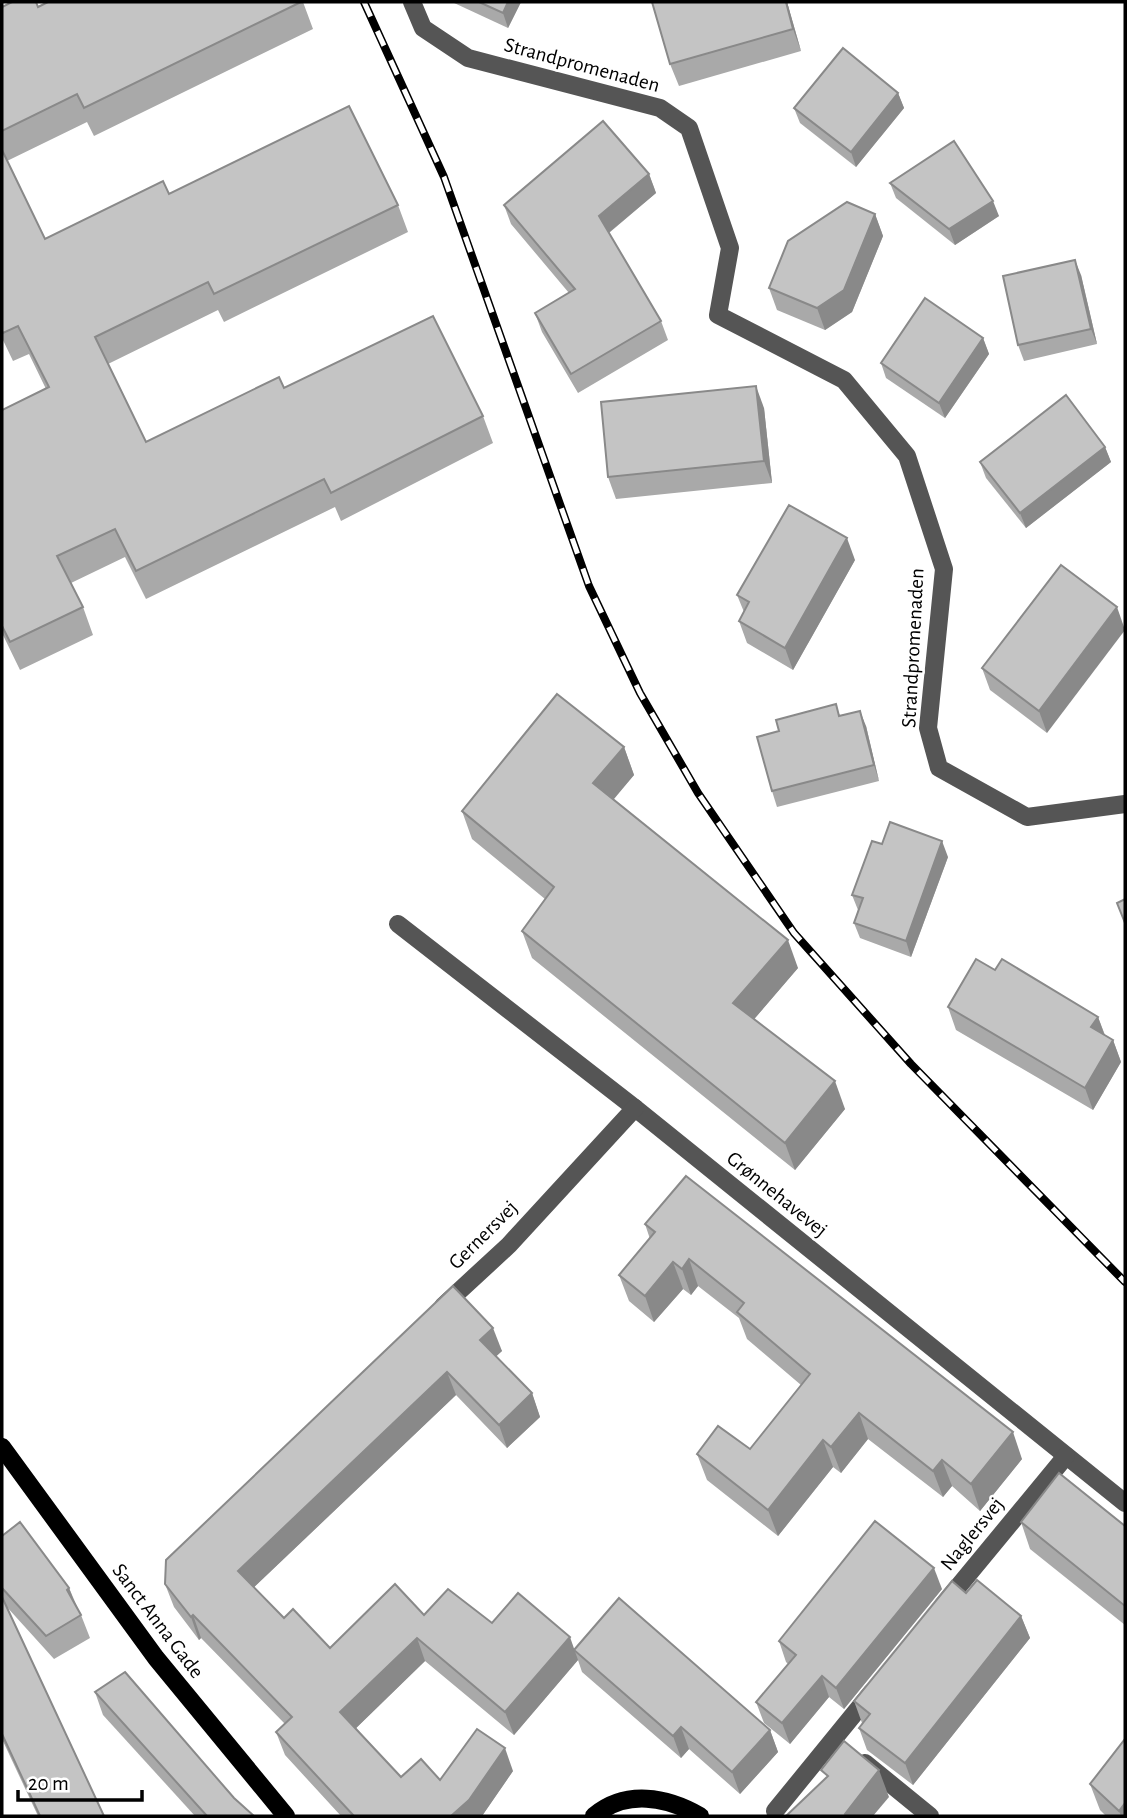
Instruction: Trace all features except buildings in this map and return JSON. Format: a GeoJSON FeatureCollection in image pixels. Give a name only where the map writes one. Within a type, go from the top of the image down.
{"type":"FeatureCollection","features":[{"type":"Feature","properties":{"kind":"main road","name":"Sanct Anna Gade"},"geometry":{"type":"LineString","coordinates":[[2,1447],[156,1658],[286,1816]]}},
{"type":"Feature","properties":{"kind":"main road"},"geometry":{"type":"LineString","coordinates":[[594,1816],[604,1808],[642,1797],[676,1802],[700,1816]]}},
{"type":"Feature","properties":{"kind":"street","name":"Strandpromenaden"},"geometry":{"type":"LineString","coordinates":[[412,2],[423,28],[468,58],[660,108],[689,128],[730,248],[718,315],[844,380],[906,456],[944,569],[928,727],[939,768],[1027,817],[1125,804]]}},
{"type":"Feature","properties":{"kind":"street","name":"Grønnehavevej"},"geometry":{"type":"LineString","coordinates":[[398,924],[635,1108],[1125,1503]]}},
{"type":"Feature","properties":{"kind":"street","name":"Gernersvej"},"geometry":{"type":"LineString","coordinates":[[427,1321],[509,1245],[635,1108]]}},
{"type":"Feature","properties":{"kind":"street","name":"Naglersvej"},"geometry":{"type":"LineString","coordinates":[[929,1623],[1066,1456]]}},
{"type":"Feature","properties":{"kind":"street"},"geometry":{"type":"LineString","coordinates":[[775,1811],[845,1747],[886,1675]]}},
{"type":"Feature","properties":{"kind":"street"},"geometry":{"type":"LineString","coordinates":[[845,1747],[930,1816]]}},
{"type":"Feature","properties":{"kind":"railway"},"geometry":{"type":"LineString","coordinates":[[364,2],[444,177],[589,586],[640,693],[698,793],[794,933],[911,1064],[1125,1282]]}}]}
